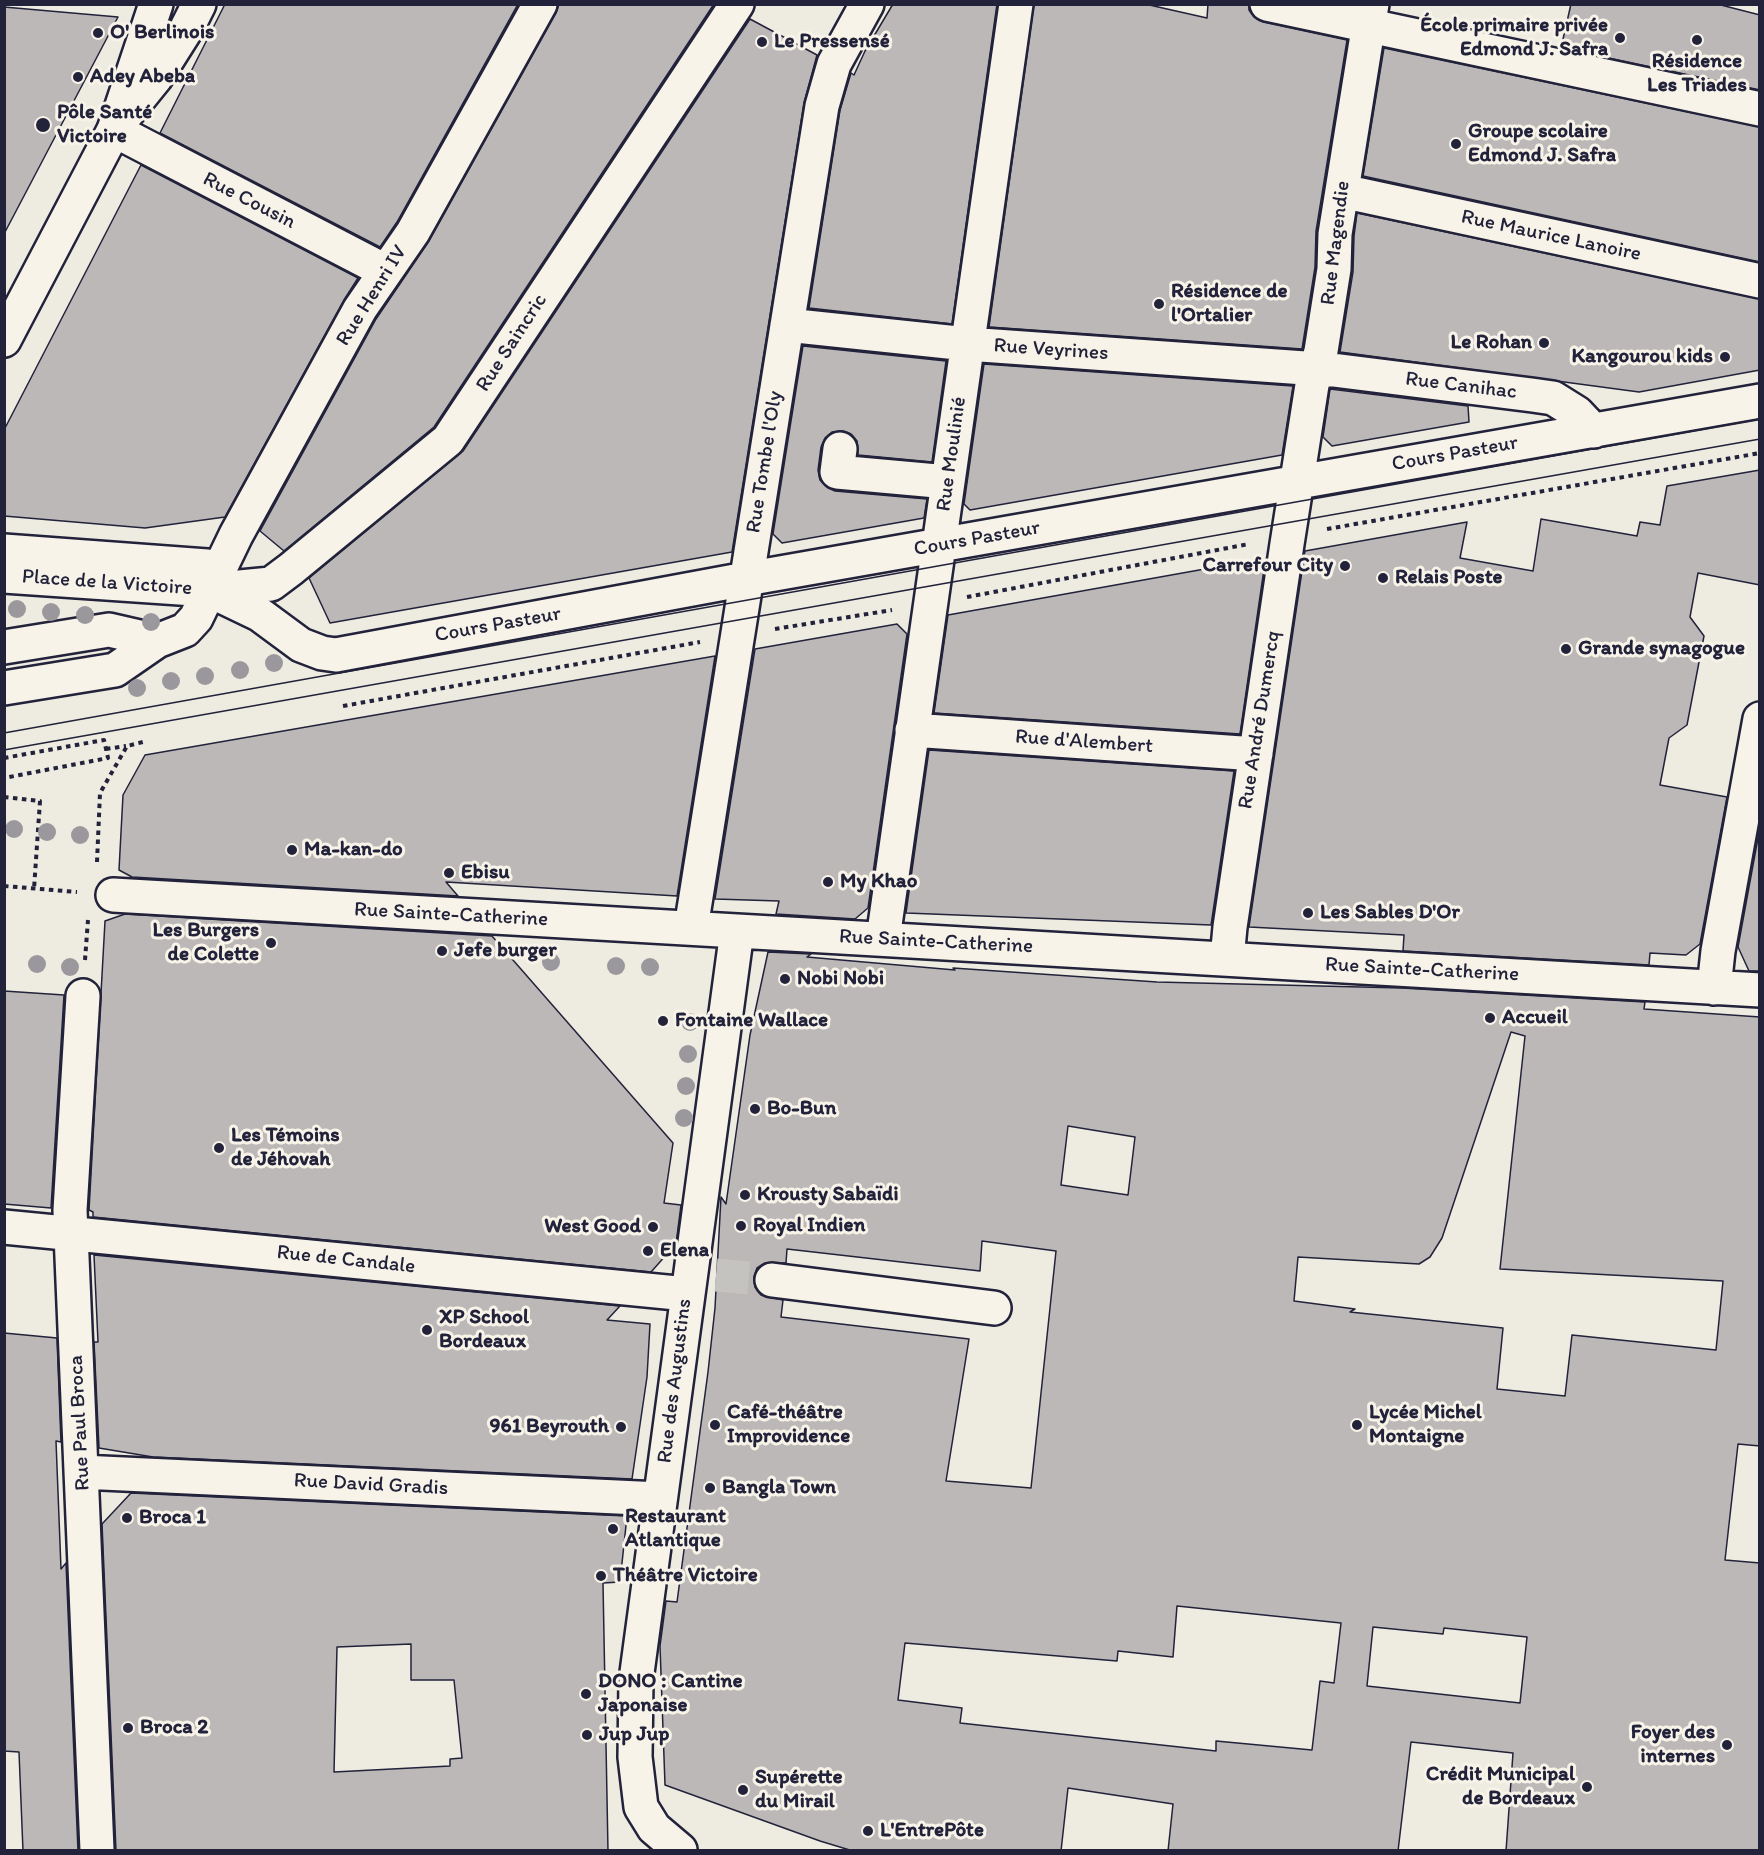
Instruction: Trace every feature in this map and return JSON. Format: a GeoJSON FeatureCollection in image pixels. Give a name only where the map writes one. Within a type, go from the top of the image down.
{"type":"FeatureCollection","features":[{"type":"Feature","properties":{"kind":"street"},"geometry":{"type":"LineString","coordinates":[[4,340],[114,130],[156,77],[187,28],[199,4]]}},
{"type":"Feature","properties":{"kind":"street","name":"Rue Henri IV"},"geometry":{"type":"LineString","coordinates":[[4,688],[115,670],[157,641],[185,630],[196,618],[360,309],[413,232],[540,4]]}},
{"type":"Feature","properties":{"kind":"street","name":"Rue Saincric"},"geometry":{"type":"LineString","coordinates":[[214,581],[271,584],[448,440],[737,4]]}},
{"type":"Feature","properties":{"kind":"street","name":"Rue Tombe l'Oly"},"geometry":{"type":"LineString","coordinates":[[691,928],[822,106],[834,64],[867,4]]}},
{"type":"Feature","properties":{"kind":"street","name":"Rue Moulinié"},"geometry":{"type":"LineString","coordinates":[[883,939],[1016,4]]}},
{"type":"Feature","properties":{"kind":"street"},"geometry":{"type":"LineString","coordinates":[[1267,4],[1370,16],[1760,110]]}},
{"type":"Feature","properties":{"kind":"street"},"geometry":{"type":"LineString","coordinates":[[114,130],[150,7]]}},
{"type":"Feature","properties":{"kind":"street","name":"Rue Magendie"},"geometry":{"type":"LineString","coordinates":[[1297,482],[1334,269],[1335,234],[1341,191],[1370,16]]}},
{"type":"Feature","properties":{"kind":"street","name":"Rue Cousin"},"geometry":{"type":"LineString","coordinates":[[114,130],[385,271]]}},
{"type":"Feature","properties":{"kind":"street","name":"Rue Maurice Lanoire"},"geometry":{"type":"LineString","coordinates":[[1341,191],[1760,281]]}},
{"type":"Feature","properties":{"kind":"street","name":"Rue Veyrines"},"geometry":{"type":"LineString","coordinates":[[787,325],[968,344],[1316,369]]}},
{"type":"Feature","properties":{"kind":"street","name":"Rue Canihac"},"geometry":{"type":"LineString","coordinates":[[1316,369],[1553,398],[1577,413],[1594,431]]}},
{"type":"Feature","properties":{"kind":"street","name":"Cours Pasteur"},"geometry":{"type":"LineString","coordinates":[[214,581],[301,645],[322,653],[336,655],[746,579],[1760,401]]}},
{"type":"Feature","properties":{"kind":"street"},"geometry":{"type":"LineString","coordinates":[[840,449],[837,472],[948,482]]}},
{"type":"Feature","properties":{"kind":"street","name":"Rue André Dumercq"},"geometry":{"type":"LineString","coordinates":[[1227,959],[1297,482]]}},
{"type":"Feature","properties":{"kind":"street"},"geometry":{"type":"LineString","coordinates":[[4,551],[207,566],[214,581]]}},
{"type":"Feature","properties":{"kind":"street","name":"Place de la Victoire"},"geometry":{"type":"LineString","coordinates":[[4,576],[214,581]]}},
{"type":"Feature","properties":{"kind":"street"},"geometry":{"type":"LineString","coordinates":[[4,647],[109,630],[157,641]]}},
{"type":"Feature","properties":{"kind":"street"},"geometry":{"type":"LineString","coordinates":[[1714,988],[1718,951],[1760,719]]}},
{"type":"Feature","properties":{"kind":"street","name":"Rue d'Alembert"},"geometry":{"type":"LineString","coordinates":[[912,730],[1256,754]]}},
{"type":"Feature","properties":{"kind":"street","name":"Rue Sainte-Catherine"},"geometry":{"type":"LineString","coordinates":[[105,882],[691,928],[1760,990]]}},
{"type":"Feature","properties":{"kind":"street","name":"Rue des Augustins"},"geometry":{"type":"LineString","coordinates":[[680,1851],[654,1828],[641,1807],[636,1757],[636,1680],[737,931]]}},
{"type":"Feature","properties":{"kind":"street","name":"Rue Paul Broca"},"geometry":{"type":"LineString","coordinates":[[83,996],[70,1209],[97,1851]]}},
{"type":"Feature","properties":{"kind":"street","name":"Rue de Candale"},"geometry":{"type":"LineString","coordinates":[[4,1227],[687,1294]]}},
{"type":"Feature","properties":{"kind":"street"},"geometry":{"type":"LineString","coordinates":[[687,1294],[716,1275]]}},
{"type":"Feature","properties":{"kind":"street"},"geometry":{"type":"LineString","coordinates":[[772,1280],[994,1308]]}},
{"type":"Feature","properties":{"kind":"street","name":"Rue David Gradis"},"geometry":{"type":"LineString","coordinates":[[81,1472],[660,1499]]}},
{"type":"Feature","properties":{"kind":"path"},"geometry":{"type":"LineString","coordinates":[[343,706],[738,635],[930,604],[1288,536],[1760,453]]}},
{"type":"Feature","properties":{"kind":"path"},"geometry":{"type":"LineString","coordinates":[[4,758],[104,740],[108,758],[4,778]]}},
{"type":"Feature","properties":{"kind":"path"},"geometry":{"type":"LineString","coordinates":[[106,749],[143,742]]}},
{"type":"Feature","properties":{"kind":"path"},"geometry":{"type":"LineString","coordinates":[[105,882],[100,793],[127,746]]}},
{"type":"Feature","properties":{"kind":"path"},"geometry":{"type":"LineString","coordinates":[[4,797],[40,801],[34,889]]}},
{"type":"Feature","properties":{"kind":"path"},"geometry":{"type":"LineString","coordinates":[[4,886],[78,892]]}},
{"type":"Feature","properties":{"kind":"path"},"geometry":{"type":"LineString","coordinates":[[83,996],[88,916]]}},
{"type":"Feature","properties":{"kind":"building"},"geometry":{"type":"Polygon","coordinates":[[[225,4],[518,4],[397,222],[380,247],[160,133],[225,4]]]}},
{"type":"Feature","properties":{"kind":"building"},"geometry":{"type":"Polygon","coordinates":[[[559,4],[714,4],[434,427],[284,551],[260,531],[376,319],[429,241],[559,4]]]}},
{"type":"Feature","properties":{"kind":"building"},"geometry":{"type":"Polygon","coordinates":[[[893,4],[997,4],[952,324],[809,308],[840,110],[851,73],[854,75],[865,51],[893,4]]]}},
{"type":"Feature","properties":{"kind":"building"},"geometry":{"type":"Polygon","coordinates":[[[1034,4],[1145,4],[1207,18],[1208,4],[1249,4],[1249,10],[1254,17],[1263,22],[1347,40],[1316,231],[1315,267],[1302,349],[989,327],[1034,4]]]}},
{"type":"Feature","properties":{"kind":"building","name":"Résidence Les Triades"},"geometry":{"type":"Polygon","coordinates":[[[1571,4],[1717,4],[1760,15],[1760,90],[1561,48],[1571,4]]]}},
{"type":"Feature","properties":{"kind":"building"},"geometry":{"type":"Polygon","coordinates":[[[4,7],[118,17],[4,234],[4,7]]]}},
{"type":"Feature","properties":{"kind":"building"},"geometry":{"type":"Polygon","coordinates":[[[750,19],[817,55],[804,103],[732,552],[330,623],[309,578],[463,451],[750,19]]]}},
{"type":"Feature","properties":{"kind":"building"},"geometry":{"type":"Polygon","coordinates":[[[1384,48],[1760,127],[1760,262],[1363,176],[1384,48]]]}},
{"type":"Feature","properties":{"kind":"building"},"geometry":{"type":"Polygon","coordinates":[[[141,165],[358,278],[225,517],[145,528],[4,516],[4,430],[141,165]]]}},
{"type":"Feature","properties":{"kind":"building"},"geometry":{"type":"Polygon","coordinates":[[[1357,213],[1760,299],[1760,370],[1639,392],[1340,352],[1353,272],[1357,213]]]}},
{"type":"Feature","properties":{"kind":"building"},"geometry":{"type":"Polygon","coordinates":[[[803,346],[946,361],[932,462],[858,455],[857,441],[851,434],[843,431],[832,432],[825,438],[821,447],[818,470],[820,480],[827,487],[835,491],[927,499],[924,518],[782,543],[773,534],[803,346]]]}},
{"type":"Feature","properties":{"kind":"building"},"geometry":{"type":"Polygon","coordinates":[[[984,364],[1293,386],[1282,455],[970,510],[964,504],[984,364]]]}},
{"type":"Feature","properties":{"kind":"building"},"geometry":{"type":"Polygon","coordinates":[[[1330,389],[1468,406],[1469,422],[1332,446],[1323,437],[1330,389]]]}},
{"type":"Feature","properties":{"kind":"building"},"geometry":{"type":"Polygon","coordinates":[[[1760,470],[1760,585],[1698,573],[1690,617],[1704,636],[1687,725],[1669,738],[1660,785],[1727,797],[1700,944],[1686,955],[1650,953],[1649,965],[1403,951],[1404,935],[1249,927],[1305,551],[1467,522],[1460,558],[1533,571],[1541,519],[1637,536],[1640,522],[1660,525],[1667,486],[1760,470]]]}},
{"type":"Feature","properties":{"kind":"building"},"geometry":{"type":"Polygon","coordinates":[[[1255,560],[1264,569],[1240,734],[934,713],[948,615],[1255,560]]]}},
{"type":"Feature","properties":{"kind":"building"},"geometry":{"type":"Polygon","coordinates":[[[897,624],[907,634],[868,908],[855,919],[776,914],[779,901],[715,899],[755,649],[897,624]]]}},
{"type":"Feature","properties":{"kind":"building"},"geometry":{"type":"Polygon","coordinates":[[[715,656],[677,896],[446,882],[458,896],[132,877],[119,870],[123,795],[145,755],[715,656]]]}},
{"type":"Feature","properties":{"kind":"building"},"geometry":{"type":"Polygon","coordinates":[[[929,750],[1234,771],[1211,925],[906,913],[929,750]]]}},
{"type":"Feature","properties":{"kind":"building"},"geometry":{"type":"Polygon","coordinates":[[[1760,827],[1760,971],[1749,971],[1738,947],[1760,827]]]}},
{"type":"Feature","properties":{"kind":"building"},"geometry":{"type":"Polygon","coordinates":[[[125,914],[492,936],[673,1143],[664,1203],[681,1205],[676,1244],[651,1272],[93,1217],[93,1212],[89,1210],[105,921],[125,914]]]}},
{"type":"Feature","properties":{"kind":"building"},"geometry":{"type":"Polygon","coordinates":[[[768,952],[811,954],[807,957],[955,970],[953,968],[1157,982],[1402,988],[1645,1002],[1644,1009],[1760,1017],[1760,1446],[1738,1444],[1725,1560],[1760,1563],[1760,1851],[1506,1851],[1513,1753],[1411,1742],[1398,1851],[1168,1851],[1173,1804],[1068,1788],[1061,1851],[853,1851],[665,1785],[660,1646],[666,1601],[677,1602],[715,1308],[721,1197],[726,1204],[750,1035],[768,952]],[[1511,1032],[1442,1238],[1430,1257],[1419,1264],[1298,1257],[1294,1301],[1355,1309],[1350,1312],[1503,1328],[1497,1389],[1565,1396],[1572,1335],[1716,1350],[1723,1281],[1500,1269],[1525,1036],[1511,1032]],[[1068,1126],[1061,1185],[1128,1195],[1135,1137],[1068,1126]],[[982,1241],[980,1271],[787,1249],[786,1263],[765,1263],[757,1268],[754,1277],[755,1287],[761,1295],[783,1300],[781,1317],[969,1339],[946,1481],[1031,1488],[1056,1251],[982,1241]],[[1177,1606],[1173,1657],[1118,1651],[1117,1661],[905,1643],[898,1700],[962,1708],[960,1723],[1216,1751],[1216,1741],[1312,1750],[1320,1681],[1334,1683],[1341,1623],[1177,1606]],[[1373,1627],[1367,1686],[1520,1703],[1527,1637],[1444,1628],[1443,1634],[1373,1627]]]}},
{"type":"Feature","properties":{"kind":"building"},"geometry":{"type":"Polygon","coordinates":[[[4,991],[64,995],[51,1208],[4,1204],[4,991]]]}},
{"type":"Feature","properties":{"kind":"building"},"geometry":{"type":"Polygon","coordinates":[[[94,1255],[620,1306],[607,1320],[650,1324],[647,1377],[632,1479],[153,1457],[99,1448],[94,1342],[98,1342],[94,1255]]]}},
{"type":"Feature","properties":{"kind":"building"},"geometry":{"type":"Polygon","coordinates":[[[4,1333],[57,1338],[61,1442],[56,1441],[61,1569],[66,1563],[78,1851],[23,1851],[19,1752],[4,1751],[4,1333]]]}},
{"type":"Feature","properties":{"kind":"building"},"geometry":{"type":"Polygon","coordinates":[[[131,1493],[627,1516],[620,1582],[603,1583],[608,1851],[116,1851],[102,1524],[131,1493]],[[411,1644],[337,1647],[334,1772],[450,1766],[450,1759],[462,1758],[454,1680],[411,1680],[411,1644]]]}},
{"type":"Feature","properties":{"kind":"tunnel"},"geometry":{"type":"LineString","coordinates":[[716,1275],[772,1280]]}},
{"type":"Feature","properties":{"kind":"tram line"},"geometry":{"type":"LineString","coordinates":[[4,733],[1760,419]]}},
{"type":"Feature","properties":{"kind":"tram line"},"geometry":{"type":"LineString","coordinates":[[4,750],[1760,439]]}},
{"type":"Feature","properties":{"kind":"place","name":"O' Berlinois"},"geometry":{"type":"Point","coordinates":[98,33]}},
{"type":"Feature","properties":{"kind":"place","name":"École primaire privée Edmond J. Safra"},"geometry":{"type":"Point","coordinates":[1620,38]}},
{"type":"Feature","properties":{"kind":"place","name":"Résidence Les Triades"},"geometry":{"type":"Point","coordinates":[1697,40]}},
{"type":"Feature","properties":{"kind":"place","name":"Le Pressensé"},"geometry":{"type":"Point","coordinates":[762,42]}},
{"type":"Feature","properties":{"kind":"place","name":"Adey Abeba"},"geometry":{"type":"Point","coordinates":[78,77]}},
{"type":"Feature","properties":{"kind":"place","name":"Pôle Santé Victoire"},"geometry":{"type":"Point","coordinates":[43,125]}},
{"type":"Feature","properties":{"kind":"place","name":"Groupe scolaire Edmond J. Safra"},"geometry":{"type":"Point","coordinates":[1456,144]}},
{"type":"Feature","properties":{"kind":"place","name":"Résidence de l'Ortalier"},"geometry":{"type":"Point","coordinates":[1159,304]}},
{"type":"Feature","properties":{"kind":"place","name":"Le Rohan"},"geometry":{"type":"Point","coordinates":[1544,343]}},
{"type":"Feature","properties":{"kind":"place","name":"Kangourou kids"},"geometry":{"type":"Point","coordinates":[1725,357]}},
{"type":"Feature","properties":{"kind":"place","name":"Carrefour City"},"geometry":{"type":"Point","coordinates":[1345,566]}},
{"type":"Feature","properties":{"kind":"place","name":"Relais Poste"},"geometry":{"type":"Point","coordinates":[1383,578]}},
{"type":"Feature","properties":{"kind":"place","name":"Grande synagogue"},"geometry":{"type":"Point","coordinates":[1566,649]}},
{"type":"Feature","properties":{"kind":"place","name":"Ma-kan-do"},"geometry":{"type":"Point","coordinates":[292,850]}},
{"type":"Feature","properties":{"kind":"place","name":"Ebisu"},"geometry":{"type":"Point","coordinates":[449,873]}},
{"type":"Feature","properties":{"kind":"place","name":"My Khao"},"geometry":{"type":"Point","coordinates":[828,882]}},
{"type":"Feature","properties":{"kind":"place","name":"Les Sables D'Or"},"geometry":{"type":"Point","coordinates":[1308,913]}},
{"type":"Feature","properties":{"kind":"place","name":"Les Burgers de Colette"},"geometry":{"type":"Point","coordinates":[271,943]}},
{"type":"Feature","properties":{"kind":"place","name":"Jefe burger"},"geometry":{"type":"Point","coordinates":[442,951]}},
{"type":"Feature","properties":{"kind":"place","name":"Nobi Nobi"},"geometry":{"type":"Point","coordinates":[785,979]}},
{"type":"Feature","properties":{"kind":"place","name":"Accueil"},"geometry":{"type":"Point","coordinates":[1490,1018]}},
{"type":"Feature","properties":{"kind":"place","name":"Fontaine Wallace"},"geometry":{"type":"Point","coordinates":[663,1021]}},
{"type":"Feature","properties":{"kind":"place","name":"Bo-Bun"},"geometry":{"type":"Point","coordinates":[755,1109]}},
{"type":"Feature","properties":{"kind":"place","name":"Les Témoins de Jéhovah"},"geometry":{"type":"Point","coordinates":[219,1148]}},
{"type":"Feature","properties":{"kind":"place","name":"Krousty Sabaïdi"},"geometry":{"type":"Point","coordinates":[745,1195]}},
{"type":"Feature","properties":{"kind":"place","name":"Royal Indien"},"geometry":{"type":"Point","coordinates":[741,1226]}},
{"type":"Feature","properties":{"kind":"place","name":"West Good"},"geometry":{"type":"Point","coordinates":[653,1227]}},
{"type":"Feature","properties":{"kind":"place","name":"Elena"},"geometry":{"type":"Point","coordinates":[648,1251]}},
{"type":"Feature","properties":{"kind":"place","name":"XP School Bordeaux"},"geometry":{"type":"Point","coordinates":[427,1330]}},
{"type":"Feature","properties":{"kind":"place","name":"Café-théâtre Improvidence"},"geometry":{"type":"Point","coordinates":[715,1425]}},
{"type":"Feature","properties":{"kind":"place","name":"Lycée Michel Montaigne"},"geometry":{"type":"Point","coordinates":[1357,1425]}},
{"type":"Feature","properties":{"kind":"place","name":"961 Beyrouth"},"geometry":{"type":"Point","coordinates":[621,1427]}},
{"type":"Feature","properties":{"kind":"place","name":"Bangla Town"},"geometry":{"type":"Point","coordinates":[710,1488]}},
{"type":"Feature","properties":{"kind":"place","name":"Broca 1"},"geometry":{"type":"Point","coordinates":[127,1518]}},
{"type":"Feature","properties":{"kind":"place","name":"Restaurant Atlantique"},"geometry":{"type":"Point","coordinates":[613,1529]}},
{"type":"Feature","properties":{"kind":"place","name":"Théâtre Victoire"},"geometry":{"type":"Point","coordinates":[601,1576]}},
{"type":"Feature","properties":{"kind":"place","name":"DONO : Cantine Japonaise"},"geometry":{"type":"Point","coordinates":[586,1694]}},
{"type":"Feature","properties":{"kind":"place","name":"Broca 2"},"geometry":{"type":"Point","coordinates":[128,1728]}},
{"type":"Feature","properties":{"kind":"place","name":"Jup Jup"},"geometry":{"type":"Point","coordinates":[587,1735]}},
{"type":"Feature","properties":{"kind":"place","name":"Foyer des internes"},"geometry":{"type":"Point","coordinates":[1727,1745]}},
{"type":"Feature","properties":{"kind":"place","name":"Crédit Municipal de Bordeaux"},"geometry":{"type":"Point","coordinates":[1587,1787]}},
{"type":"Feature","properties":{"kind":"place","name":"Supérette du Mirail"},"geometry":{"type":"Point","coordinates":[743,1790]}},
{"type":"Feature","properties":{"kind":"place","name":"L'EntrePôte"},"geometry":{"type":"Point","coordinates":[868,1831]}}]}
